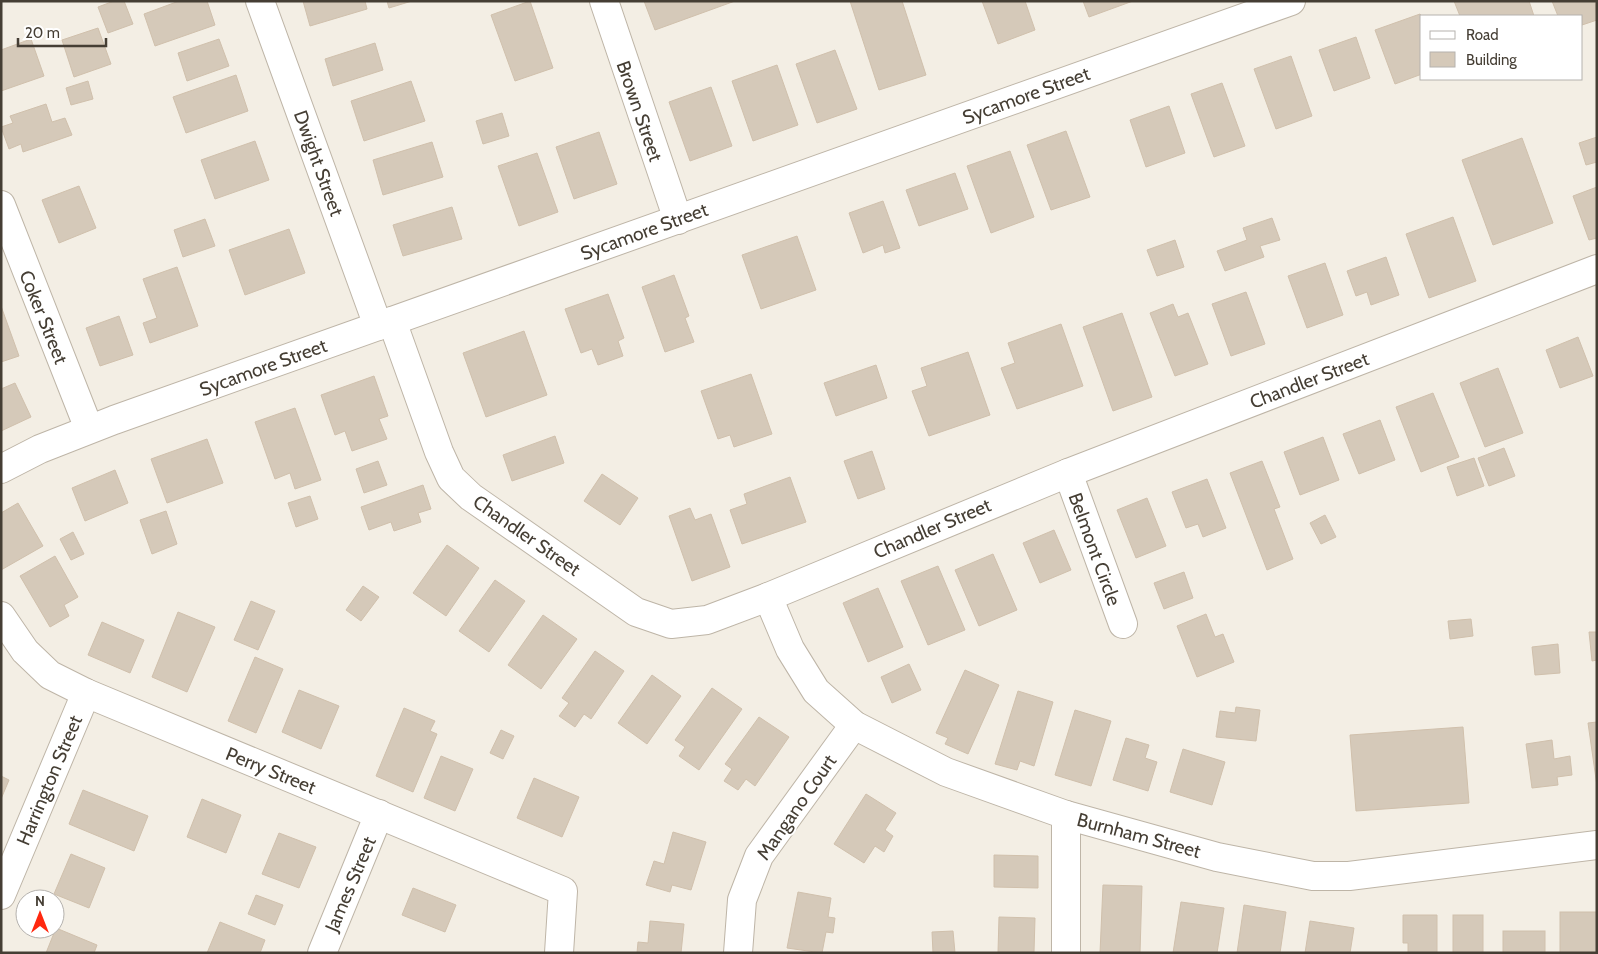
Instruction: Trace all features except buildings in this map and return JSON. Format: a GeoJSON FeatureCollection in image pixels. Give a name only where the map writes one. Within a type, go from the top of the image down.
{"type":"FeatureCollection","features":[{"type":"Feature","properties":{"kind":"street","name":"Dwight Street"},"geometry":{"type":"LineString","coordinates":[[260,1],[385,323]]}},
{"type":"Feature","properties":{"kind":"street","name":"Brown Street"},"geometry":{"type":"LineString","coordinates":[[604,1],[678,220]]}},
{"type":"Feature","properties":{"kind":"street","name":"Sycamore Street"},"geometry":{"type":"LineString","coordinates":[[1,469],[40,449],[89,429],[1291,1]]}},
{"type":"Feature","properties":{"kind":"street","name":"Coker Street"},"geometry":{"type":"LineString","coordinates":[[1,205],[8,245],[89,429]]}},
{"type":"Feature","properties":{"kind":"street","name":"Chandler Street"},"geometry":{"type":"LineString","coordinates":[[385,323],[451,478],[471,497],[636,612],[671,624],[707,620],[768,597],[1068,473],[1597,270]]}},
{"type":"Feature","properties":{"kind":"street","name":"Belmont Circle"},"geometry":{"type":"LineString","coordinates":[[1068,473],[1123,624]]}},
{"type":"Feature","properties":{"kind":"street","name":"Burnham Street"},"geometry":{"type":"LineString","coordinates":[[768,597],[790,649],[816,690],[854,725],[946,772],[1066,815],[1217,856],[1313,876],[1349,876],[1597,845]]}},
{"type":"Feature","properties":{"kind":"street","name":"Perry Street"},"geometry":{"type":"LineString","coordinates":[[1,616],[25,651],[50,675],[86,694],[563,891],[559,953]]}},
{"type":"Feature","properties":{"kind":"street","name":"Harrington Street"},"geometry":{"type":"LineString","coordinates":[[1,895],[86,694]]}},
{"type":"Feature","properties":{"kind":"street","name":"Mangano Court"},"geometry":{"type":"LineString","coordinates":[[738,953],[742,900],[759,856],[854,725]]}},
{"type":"Feature","properties":{"kind":"street","name":"James Street"},"geometry":{"type":"LineString","coordinates":[[322,953],[379,814]]}},
{"type":"Feature","properties":{"kind":"street"},"geometry":{"type":"LineString","coordinates":[[1066,815],[1066,953]]}}]}
